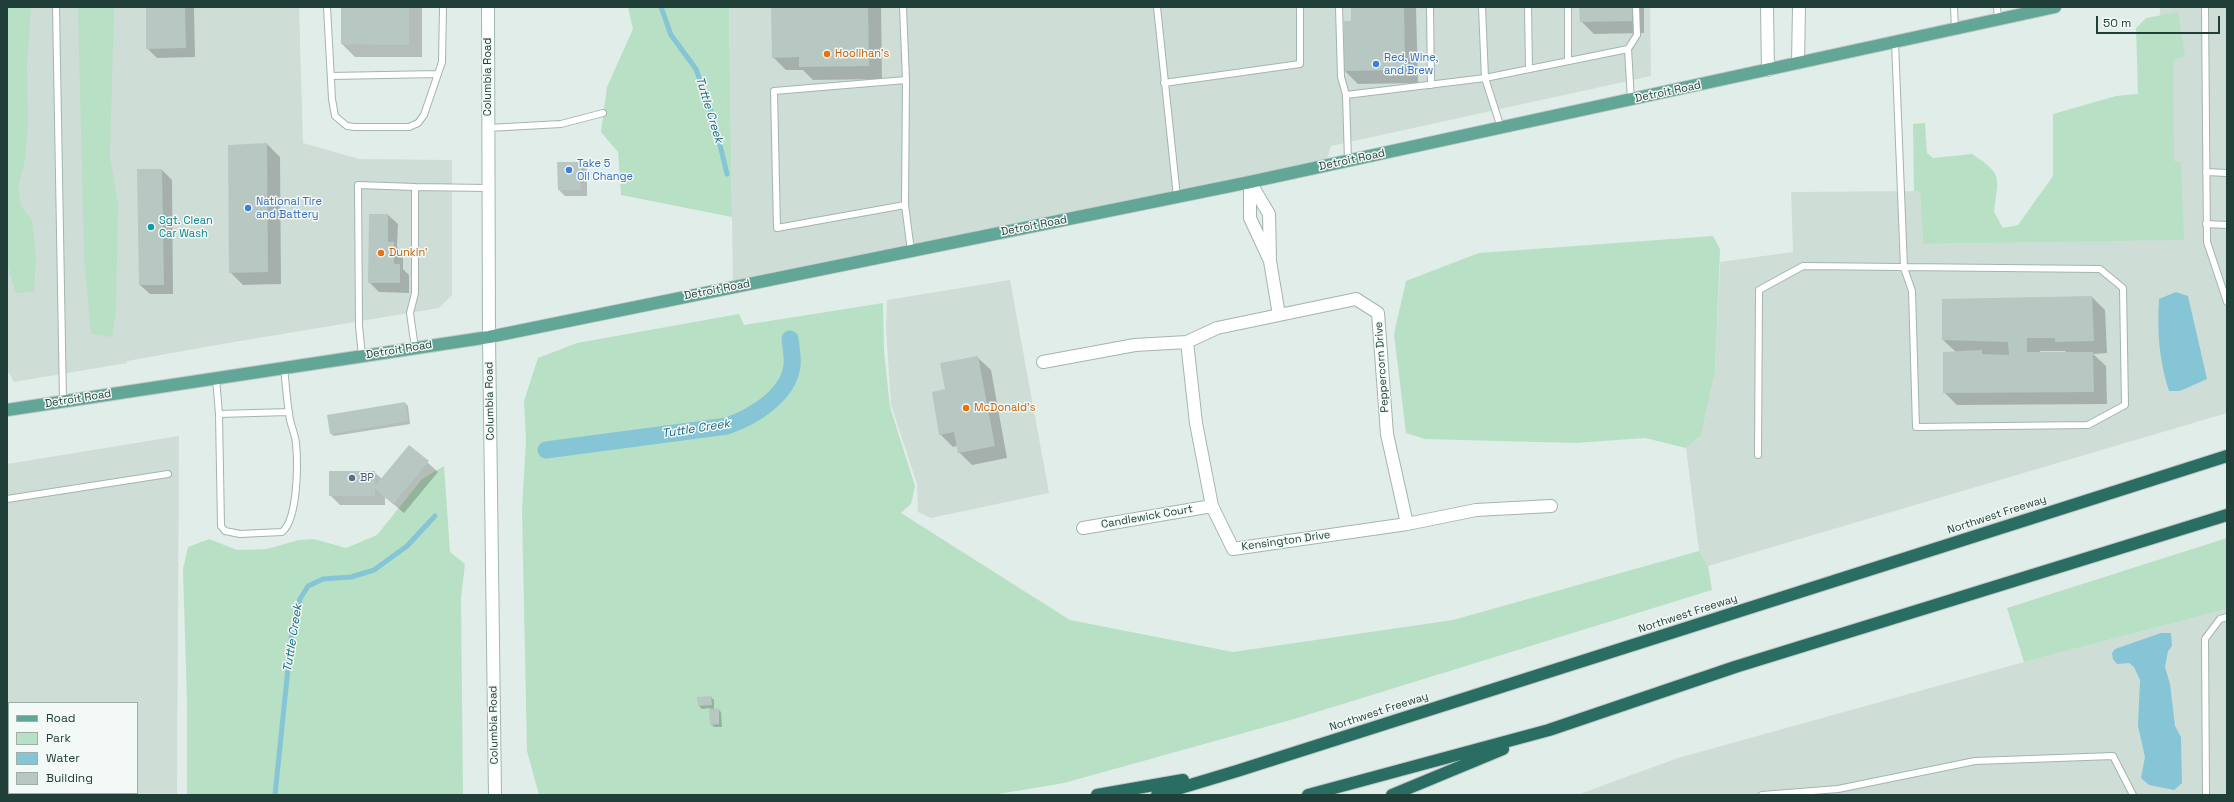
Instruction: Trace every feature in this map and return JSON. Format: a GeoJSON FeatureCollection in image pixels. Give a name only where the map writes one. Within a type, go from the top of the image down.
{"type":"FeatureCollection","features":[{"type":"Feature","properties":{"kind":"highway","name":"Northwest Freeway"},"geometry":{"type":"LineString","coordinates":[[1157,795],[1238,771],[2227,456]]}},
{"type":"Feature","properties":{"kind":"highway"},"geometry":{"type":"LineString","coordinates":[[1308,795],[1549,730],[1735,667],[2227,515]]}},
{"type":"Feature","properties":{"kind":"highway"},"geometry":{"type":"LineString","coordinates":[[1392,795],[1549,730]]}},
{"type":"Feature","properties":{"kind":"highway"},"geometry":{"type":"LineString","coordinates":[[1097,795],[1238,771]]}},
{"type":"Feature","properties":{"kind":"main road","name":"Detroit Road"},"geometry":{"type":"LineString","coordinates":[[7,410],[489,337],[1250,182],[2055,7]]}},
{"type":"Feature","properties":{"kind":"street","name":"Columbia Road"},"geometry":{"type":"LineString","coordinates":[[488,7],[489,337],[495,795]]}},
{"type":"Feature","properties":{"kind":"street"},"geometry":{"type":"LineString","coordinates":[[1767,7],[1768,70]]}},
{"type":"Feature","properties":{"kind":"street"},"geometry":{"type":"LineString","coordinates":[[1798,63],[1799,7]]}},
{"type":"Feature","properties":{"kind":"street"},"geometry":{"type":"LineString","coordinates":[[1250,182],[1250,218],[1270,261]]}},
{"type":"Feature","properties":{"kind":"street"},"geometry":{"type":"LineString","coordinates":[[1250,182],[1269,214],[1270,261],[1279,315]]}},
{"type":"Feature","properties":{"kind":"street","name":"Peppercorn Drive"},"geometry":{"type":"LineString","coordinates":[[1043,362],[1135,346],[1187,342],[1217,328],[1356,299],[1378,313],[1387,434],[1407,524]]}},
{"type":"Feature","properties":{"kind":"street","name":"Kensington Drive"},"geometry":{"type":"LineString","coordinates":[[1187,342],[1196,423],[1212,506],[1233,549],[1407,524],[1476,510],[1551,506]]}},
{"type":"Feature","properties":{"kind":"street","name":"Candlewick Court"},"geometry":{"type":"LineString","coordinates":[[1083,528],[1212,506]]}},
{"type":"Feature","properties":{"kind":"lane"},"geometry":{"type":"LineString","coordinates":[[56,7],[63,401]]}},
{"type":"Feature","properties":{"kind":"lane"},"geometry":{"type":"LineString","coordinates":[[327,7],[332,99],[336,116],[347,126],[409,127],[418,123],[424,115],[438,74],[443,49],[443,7]]}},
{"type":"Feature","properties":{"kind":"lane"},"geometry":{"type":"LineString","coordinates":[[903,7],[906,80],[905,205],[911,251]]}},
{"type":"Feature","properties":{"kind":"lane"},"geometry":{"type":"LineString","coordinates":[[1157,7],[1177,197]]}},
{"type":"Feature","properties":{"kind":"lane"},"geometry":{"type":"LineString","coordinates":[[1164,83],[1300,64],[1300,7]]}},
{"type":"Feature","properties":{"kind":"lane"},"geometry":{"type":"LineString","coordinates":[[1339,7],[1341,77],[1346,95],[1348,161]]}},
{"type":"Feature","properties":{"kind":"lane"},"geometry":{"type":"LineString","coordinates":[[1430,7],[1431,85]]}},
{"type":"Feature","properties":{"kind":"lane"},"geometry":{"type":"LineString","coordinates":[[1482,7],[1485,78],[1500,128]]}},
{"type":"Feature","properties":{"kind":"lane"},"geometry":{"type":"LineString","coordinates":[[1528,7],[1529,69]]}},
{"type":"Feature","properties":{"kind":"lane"},"geometry":{"type":"LineString","coordinates":[[1568,7],[1568,62]]}},
{"type":"Feature","properties":{"kind":"lane"},"geometry":{"type":"LineString","coordinates":[[1631,100],[1628,49],[1637,35],[1636,7]]}},
{"type":"Feature","properties":{"kind":"lane"},"geometry":{"type":"LineString","coordinates":[[1954,7],[1955,29]]}},
{"type":"Feature","properties":{"kind":"lane"},"geometry":{"type":"LineString","coordinates":[[1997,7],[1998,20]]}},
{"type":"Feature","properties":{"kind":"lane"},"geometry":{"type":"LineString","coordinates":[[2205,7],[2207,242],[2227,302]]}},
{"type":"Feature","properties":{"kind":"lane"},"geometry":{"type":"LineString","coordinates":[[1758,455],[1759,290],[1803,266],[1904,268],[2100,269],[2122,288],[2125,405],[2088,425],[1916,427],[1912,291],[1904,268],[1894,42]]}},
{"type":"Feature","properties":{"kind":"lane"},"geometry":{"type":"LineString","coordinates":[[1346,95],[1485,78],[1628,49]]}},
{"type":"Feature","properties":{"kind":"lane"},"geometry":{"type":"LineString","coordinates":[[331,76],[438,74]]}},
{"type":"Feature","properties":{"kind":"lane"},"geometry":{"type":"LineString","coordinates":[[905,205],[778,228],[774,91],[906,80]]}},
{"type":"Feature","properties":{"kind":"lane"},"geometry":{"type":"LineString","coordinates":[[488,128],[561,124],[604,113]]}},
{"type":"Feature","properties":{"kind":"lane"},"geometry":{"type":"LineString","coordinates":[[2206,172],[2227,173]]}},
{"type":"Feature","properties":{"kind":"lane"},"geometry":{"type":"LineString","coordinates":[[362,356],[359,326],[358,185],[488,188]]}},
{"type":"Feature","properties":{"kind":"lane"},"geometry":{"type":"LineString","coordinates":[[415,187],[415,293],[410,313],[415,348]]}},
{"type":"Feature","properties":{"kind":"lane"},"geometry":{"type":"LineString","coordinates":[[2206,224],[2227,225]]}},
{"type":"Feature","properties":{"kind":"lane"},"geometry":{"type":"LineString","coordinates":[[216,378],[219,414],[221,526],[225,531],[240,534],[282,532],[287,528],[293,511],[296,476],[296,443],[289,412],[284,368]]}},
{"type":"Feature","properties":{"kind":"lane"},"geometry":{"type":"LineString","coordinates":[[219,414],[289,412]]}},
{"type":"Feature","properties":{"kind":"lane"},"geometry":{"type":"LineString","coordinates":[[7,499],[168,474]]}},
{"type":"Feature","properties":{"kind":"lane"},"geometry":{"type":"LineString","coordinates":[[2206,795],[2205,639],[2220,619],[2227,617]]}},
{"type":"Feature","properties":{"kind":"lane"},"geometry":{"type":"LineString","coordinates":[[1762,795],[1838,790],[1975,761],[2113,756],[2132,795]]}},
{"type":"Feature","properties":{"kind":"shaded area"},"geometry":{"type":"Polygon","coordinates":[[[7,7],[299,7],[303,143],[359,159],[452,160],[452,295],[439,308],[228,343],[127,361],[127,363],[14,382],[9,373],[7,373],[7,7]]]}},
{"type":"Feature","properties":{"kind":"shaded area"},"geometry":{"type":"Polygon","coordinates":[[[729,7],[1650,7],[1651,76],[1331,146],[1325,166],[733,287],[729,7]]]}},
{"type":"Feature","properties":{"kind":"shaded area"},"geometry":{"type":"Polygon","coordinates":[[[2160,7],[2227,7],[2227,413],[1708,566],[1699,551],[1686,448],[1701,436],[1715,372],[1720,262],[1793,252],[1791,192],[1920,191],[1923,244],[2156,240],[2160,7]]]}},
{"type":"Feature","properties":{"kind":"shaded area"},"geometry":{"type":"Polygon","coordinates":[[[1010,280],[1049,493],[931,518],[918,512],[917,484],[891,405],[886,328],[887,300],[1010,280]]]}},
{"type":"Feature","properties":{"kind":"shaded area"},"geometry":{"type":"Polygon","coordinates":[[[179,436],[177,795],[7,795],[7,464],[179,436]]]}},
{"type":"Feature","properties":{"kind":"shaded area"},"geometry":{"type":"Polygon","coordinates":[[[2227,609],[2227,795],[1577,795],[1678,758],[2024,662],[2227,609]]]}},
{"type":"Feature","properties":{"kind":"green space"},"geometry":{"type":"Polygon","coordinates":[[[7,7],[31,7],[27,65],[28,124],[25,160],[18,186],[21,206],[32,220],[36,258],[34,292],[16,293],[7,264],[7,7]]]}},
{"type":"Feature","properties":{"kind":"green space"},"geometry":{"type":"Polygon","coordinates":[[[78,7],[114,7],[110,156],[118,203],[116,311],[112,337],[91,334],[84,257],[78,7]]]}},
{"type":"Feature","properties":{"kind":"green space"},"geometry":{"type":"Polygon","coordinates":[[[628,7],[729,7],[732,217],[621,195],[618,152],[601,132],[607,87],[633,29],[628,7]]]}},
{"type":"Feature","properties":{"kind":"green space"},"geometry":{"type":"Polygon","coordinates":[[[2178,12],[2185,56],[2173,60],[2174,161],[2181,162],[2184,240],[1923,244],[1920,192],[1914,191],[1913,124],[1925,123],[1927,153],[1933,158],[1972,154],[1990,167],[1994,172],[1997,184],[1994,212],[2003,228],[2018,225],[2053,176],[2053,114],[2116,96],[2138,94],[2136,28],[2146,18],[2178,12]]]}},
{"type":"Feature","properties":{"kind":"green space"},"geometry":{"type":"Polygon","coordinates":[[[1713,236],[1720,249],[1715,372],[1701,436],[1686,448],[1645,438],[1575,443],[1425,439],[1406,433],[1394,334],[1406,281],[1479,253],[1713,236]]]}},
{"type":"Feature","properties":{"kind":"green space"},"geometry":{"type":"Polygon","coordinates":[[[883,303],[884,351],[890,407],[915,486],[911,504],[901,513],[1070,620],[1233,652],[1453,620],[1699,551],[1708,566],[1712,590],[1294,719],[1064,783],[992,795],[539,795],[527,751],[522,510],[526,440],[524,401],[538,358],[577,343],[739,314],[744,325],[883,303]]]}},
{"type":"Feature","properties":{"kind":"green space"},"geometry":{"type":"Polygon","coordinates":[[[444,466],[450,552],[465,564],[461,598],[463,795],[187,795],[187,703],[183,569],[188,547],[209,539],[237,550],[267,549],[299,540],[314,539],[346,548],[377,535],[422,479],[444,466]]]}},
{"type":"Feature","properties":{"kind":"green space"},"geometry":{"type":"Polygon","coordinates":[[[2227,538],[2227,609],[2024,662],[2007,608],[2227,538]]]}},
{"type":"Feature","properties":{"kind":"water"},"geometry":{"type":"Polygon","coordinates":[[[2176,292],[2188,296],[2207,379],[2180,391],[2169,391],[2161,357],[2158,323],[2159,299],[2176,292]]]}},
{"type":"Feature","properties":{"kind":"water"},"geometry":{"type":"Polygon","coordinates":[[[2161,633],[2171,633],[2172,646],[2168,651],[2165,667],[2170,684],[2175,726],[2181,737],[2182,783],[2174,790],[2149,785],[2141,778],[2145,757],[2138,726],[2140,680],[2134,667],[2129,663],[2117,664],[2113,659],[2112,653],[2115,649],[2161,633]]]}},
{"type":"Feature","properties":{"kind":"building"},"geometry":{"type":"Polygon","coordinates":[[[146,7],[185,7],[186,48],[146,49],[146,7]]]}},
{"type":"Feature","properties":{"kind":"building"},"geometry":{"type":"Polygon","coordinates":[[[341,7],[409,7],[409,45],[341,44],[341,7]]]}},
{"type":"Feature","properties":{"kind":"building"},"geometry":{"type":"Polygon","coordinates":[[[771,7],[868,7],[869,66],[799,67],[799,57],[772,58],[771,7]]]}},
{"type":"Feature","properties":{"kind":"building"},"geometry":{"type":"Polygon","coordinates":[[[1351,7],[1404,7],[1405,70],[1344,71],[1344,21],[1351,21],[1351,7]]]}},
{"type":"Feature","properties":{"kind":"building"},"geometry":{"type":"Polygon","coordinates":[[[1579,7],[1632,7],[1632,21],[1580,22],[1579,7]]]}},
{"type":"Feature","properties":{"kind":"building","name":"National Tire and Battery"},"geometry":{"type":"Polygon","coordinates":[[[267,143],[268,272],[229,273],[228,145],[267,143]]]}},
{"type":"Feature","properties":{"kind":"building","name":"Take 5 Oil Change"},"geometry":{"type":"Polygon","coordinates":[[[557,162],[581,162],[581,190],[558,190],[557,162]]]}},
{"type":"Feature","properties":{"kind":"building","name":"Sgt. Clean Car Wash"},"geometry":{"type":"Polygon","coordinates":[[[137,169],[162,169],[164,285],[139,285],[137,169]]]}},
{"type":"Feature","properties":{"kind":"building","name":"Dunkin'"},"geometry":{"type":"Polygon","coordinates":[[[369,214],[388,214],[388,242],[394,242],[394,264],[400,264],[400,283],[368,283],[369,214]]]}},
{"type":"Feature","properties":{"kind":"building"},"geometry":{"type":"Polygon","coordinates":[[[2092,296],[2094,341],[2055,342],[2055,338],[2027,338],[2027,352],[2093,352],[2094,392],[1943,393],[1943,352],[1982,350],[1982,354],[2009,355],[2008,342],[1942,340],[1942,299],[2092,296]]]}},
{"type":"Feature","properties":{"kind":"building"},"geometry":{"type":"Polygon","coordinates":[[[978,356],[995,446],[958,453],[954,432],[939,435],[932,392],[945,389],[940,363],[978,356]]]}},
{"type":"Feature","properties":{"kind":"building"},"geometry":{"type":"Polygon","coordinates":[[[405,402],[408,421],[330,434],[327,415],[405,402]]]}},
{"type":"Feature","properties":{"kind":"building","name":"BP"},"geometry":{"type":"Polygon","coordinates":[[[409,445],[429,461],[393,504],[375,489],[375,496],[329,496],[329,471],[375,471],[375,486],[409,445]]]}},
{"type":"Feature","properties":{"kind":"building"},"geometry":{"type":"Polygon","coordinates":[[[711,696],[712,705],[698,706],[697,697],[711,696]]]}},
{"type":"Feature","properties":{"kind":"building"},"geometry":{"type":"Polygon","coordinates":[[[719,708],[719,724],[710,725],[709,709],[719,708]]]}},
{"type":"Feature","properties":{"kind":"waterway","name":"Tuttle Creek"},"geometry":{"type":"LineString","coordinates":[[661,7],[671,35],[696,69],[714,120],[727,174]]}},
{"type":"Feature","properties":{"kind":"waterway","name":"Tuttle Creek"},"geometry":{"type":"LineString","coordinates":[[546,450],[727,426],[748,417],[768,404],[784,387],[792,366],[790,339]]}},
{"type":"Feature","properties":{"kind":"waterway","name":"Tuttle Creek"},"geometry":{"type":"LineString","coordinates":[[275,795],[291,639],[300,599],[308,586],[323,579],[351,577],[374,570],[407,546],[435,516]]}},
{"type":"Feature","properties":{"kind":"place","name":"Hoolihan's"},"geometry":{"type":"Point","coordinates":[827,54]}},
{"type":"Feature","properties":{"kind":"place","name":"Red, Wine, and Brew"},"geometry":{"type":"Point","coordinates":[1376,64]}},
{"type":"Feature","properties":{"kind":"place","name":"Take 5 Oil Change"},"geometry":{"type":"Point","coordinates":[569,170]}},
{"type":"Feature","properties":{"kind":"place","name":"National Tire and Battery"},"geometry":{"type":"Point","coordinates":[248,208]}},
{"type":"Feature","properties":{"kind":"place","name":"Sgt. Clean Car Wash"},"geometry":{"type":"Point","coordinates":[151,227]}},
{"type":"Feature","properties":{"kind":"place","name":"Dunkin'"},"geometry":{"type":"Point","coordinates":[381,253]}},
{"type":"Feature","properties":{"kind":"place","name":"McDonald's"},"geometry":{"type":"Point","coordinates":[966,408]}},
{"type":"Feature","properties":{"kind":"place","name":"BP"},"geometry":{"type":"Point","coordinates":[352,478]}}]}
